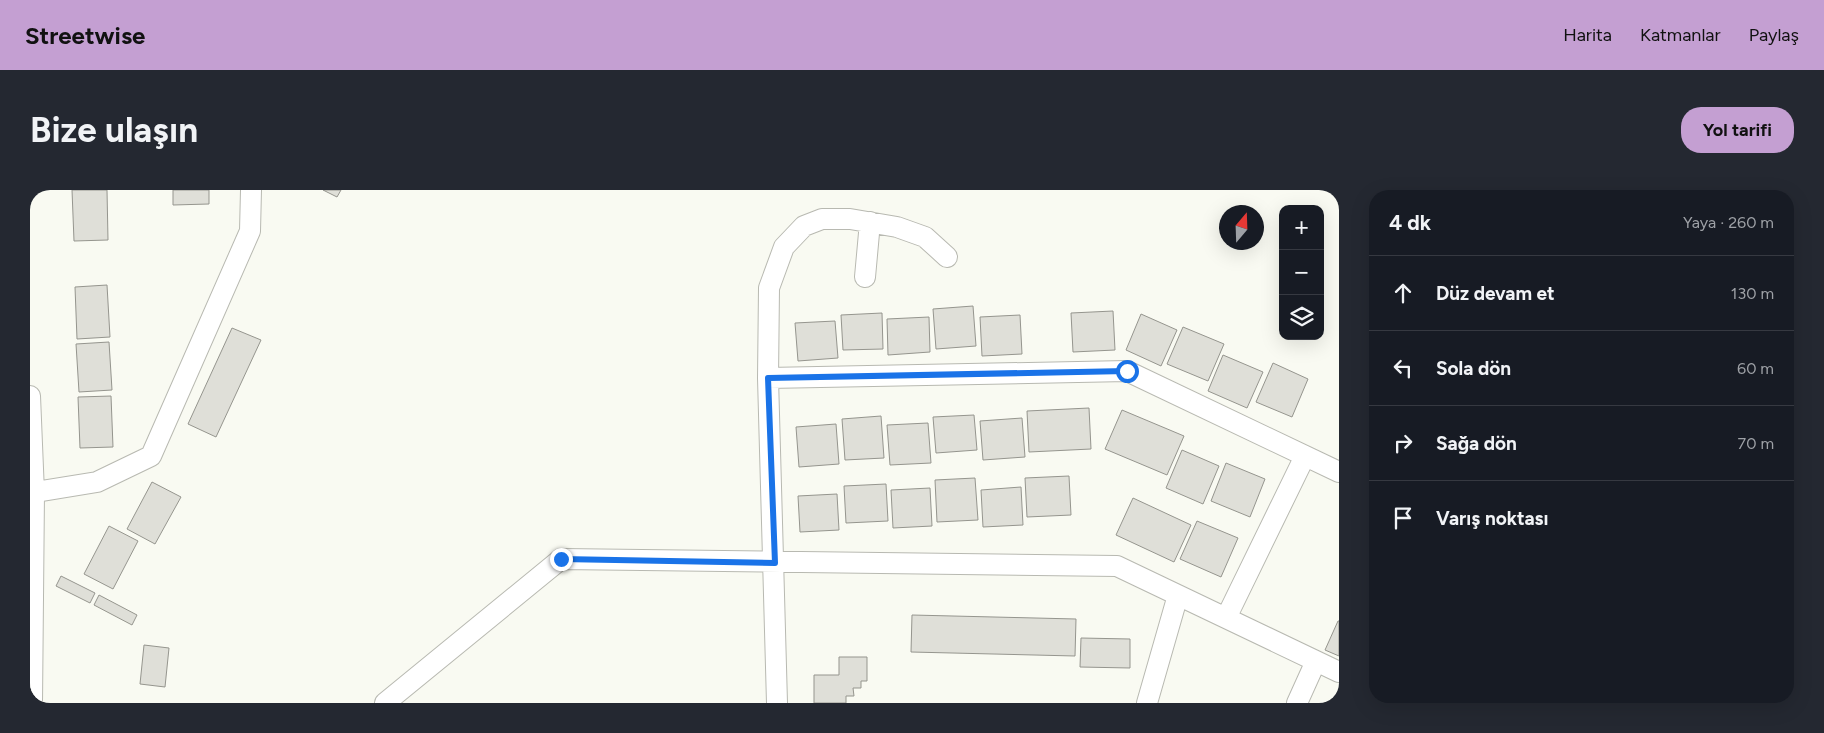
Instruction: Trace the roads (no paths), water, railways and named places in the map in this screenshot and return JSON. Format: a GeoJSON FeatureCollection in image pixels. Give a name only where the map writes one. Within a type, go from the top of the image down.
{"type":"FeatureCollection","features":[{"type":"Feature","properties":{"kind":"street"},"geometry":{"type":"LineString","coordinates":[[32,493],[97,482],[151,456],[250,231],[251,190]]}},
{"type":"Feature","properties":{"kind":"street"},"geometry":{"type":"LineString","coordinates":[[777,703],[775,563],[768,378],[769,288],[784,247],[804,226],[822,219],[850,219],[897,227],[925,237],[947,257]]}},
{"type":"Feature","properties":{"kind":"street"},"geometry":{"type":"LineString","coordinates":[[865,277],[870,222]]}},
{"type":"Feature","properties":{"kind":"street"},"geometry":{"type":"LineString","coordinates":[[768,378],[1127,371],[1339,472]]}},
{"type":"Feature","properties":{"kind":"street"},"geometry":{"type":"LineString","coordinates":[[30,396],[32,703]]}},
{"type":"Feature","properties":{"kind":"street"},"geometry":{"type":"LineString","coordinates":[[1226,618],[1305,456]]}},
{"type":"Feature","properties":{"kind":"street"},"geometry":{"type":"LineString","coordinates":[[385,703],[561,559],[1117,566],[1339,672]]}},
{"type":"Feature","properties":{"kind":"street"},"geometry":{"type":"LineString","coordinates":[[1147,703],[1178,595]]}},
{"type":"Feature","properties":{"kind":"street"},"geometry":{"type":"LineString","coordinates":[[1297,703],[1316,661]]}}]}
